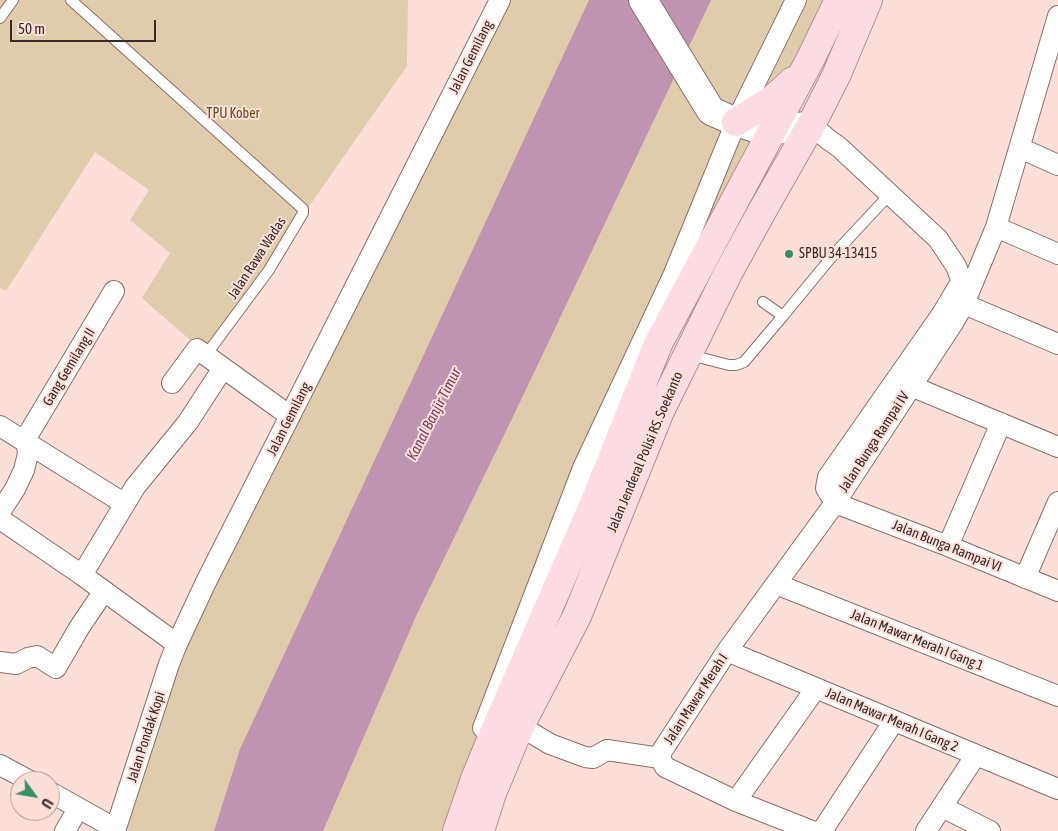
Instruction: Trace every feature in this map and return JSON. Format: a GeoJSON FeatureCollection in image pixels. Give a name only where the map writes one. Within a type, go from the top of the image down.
{"type":"FeatureCollection","features":[{"type":"Feature","properties":{"kind":"main road","name":"Jalan Jenderal Polisi RS. Soekanto"},"geometry":{"type":"LineString","coordinates":[[457,831],[491,740],[599,492],[658,344],[810,60],[839,0]]}},
{"type":"Feature","properties":{"kind":"main road","name":"Jalan Jenderal Polisi RS. Soekanto"},"geometry":{"type":"LineString","coordinates":[[480,831],[492,794],[520,726],[577,616],[660,411],[688,354],[731,278],[760,213],[811,125],[836,76],[868,0]]}},
{"type":"Feature","properties":{"kind":"main road"},"geometry":{"type":"LineString","coordinates":[[736,122],[788,88],[810,60]]}},
{"type":"Feature","properties":{"kind":"main road"},"geometry":{"type":"LineString","coordinates":[[658,344],[688,354]]}},
{"type":"Feature","properties":{"kind":"street","name":"Jalan Gemilang"},"geometry":{"type":"LineString","coordinates":[[177,644],[206,582],[500,0]]}},
{"type":"Feature","properties":{"kind":"street"},"geometry":{"type":"LineString","coordinates":[[643,0],[711,111],[736,122],[771,131],[811,125]]}},
{"type":"Feature","properties":{"kind":"street"},"geometry":{"type":"LineString","coordinates":[[444,831],[583,468],[673,276],[736,122],[796,0]]}},
{"type":"Feature","properties":{"kind":"street","name":"Jalan Bunga Rampai IV"},"geometry":{"type":"LineString","coordinates":[[811,125],[839,147],[938,239],[956,266],[961,279],[958,300],[953,323],[835,503],[826,488],[828,477],[958,300],[996,227],[1020,148],[1050,74],[1058,16]]}},
{"type":"Feature","properties":{"kind":"street"},"geometry":{"type":"LineString","coordinates":[[1020,148],[1058,165]]}},
{"type":"Feature","properties":{"kind":"street"},"geometry":{"type":"LineString","coordinates":[[996,227],[1058,254]]}},
{"type":"Feature","properties":{"kind":"street","name":"Gang Gemilang II"},"geometry":{"type":"LineString","coordinates":[[0,512],[15,489],[24,470],[28,454],[26,438],[114,291]]}},
{"type":"Feature","properties":{"kind":"street"},"geometry":{"type":"LineString","coordinates":[[958,300],[1058,344]]}},
{"type":"Feature","properties":{"kind":"street"},"geometry":{"type":"LineString","coordinates":[[172,383],[201,352],[290,416]]}},
{"type":"Feature","properties":{"kind":"street"},"geometry":{"type":"LineString","coordinates":[[82,575],[146,473],[188,422],[223,368]]}},
{"type":"Feature","properties":{"kind":"street"},"geometry":{"type":"LineString","coordinates":[[911,386],[1058,447]]}},
{"type":"Feature","properties":{"kind":"street"},"geometry":{"type":"LineString","coordinates":[[948,546],[1001,423]]}},
{"type":"Feature","properties":{"kind":"street"},"geometry":{"type":"LineString","coordinates":[[0,426],[125,504]]}},
{"type":"Feature","properties":{"kind":"street"},"geometry":{"type":"LineString","coordinates":[[1025,578],[1058,502]]}},
{"type":"Feature","properties":{"kind":"street","name":"Jalan Bunga Rampai VI"},"geometry":{"type":"LineString","coordinates":[[835,503],[1058,591]]}},
{"type":"Feature","properties":{"kind":"street","name":"Jalan Mawar Merah I"},"geometry":{"type":"LineString","coordinates":[[812,831],[736,802],[665,767],[660,758],[662,751],[727,652],[835,503]]}},
{"type":"Feature","properties":{"kind":"street"},"geometry":{"type":"LineString","coordinates":[[0,518],[177,644]]}},
{"type":"Feature","properties":{"kind":"street","name":"Jalan Mawar Merah I Gang 1"},"geometry":{"type":"LineString","coordinates":[[776,584],[1058,696]]}},
{"type":"Feature","properties":{"kind":"street"},"geometry":{"type":"LineString","coordinates":[[0,662],[16,664],[37,656],[56,668],[79,628],[104,591]]}},
{"type":"Feature","properties":{"kind":"street","name":"Jalan Pondak Kopi"},"geometry":{"type":"LineString","coordinates":[[116,830],[177,644]]}},
{"type":"Feature","properties":{"kind":"street","name":"Jalan Mawar Merah I Gang 2"},"geometry":{"type":"LineString","coordinates":[[727,652],[1058,789]]}},
{"type":"Feature","properties":{"kind":"street"},"geometry":{"type":"LineString","coordinates":[[736,802],[816,688]]}},
{"type":"Feature","properties":{"kind":"street"},"geometry":{"type":"LineString","coordinates":[[822,831],[894,721]]}},
{"type":"Feature","properties":{"kind":"street"},"geometry":{"type":"LineString","coordinates":[[520,726],[550,744],[585,757],[593,758],[608,750],[660,758]]}},
{"type":"Feature","properties":{"kind":"street"},"geometry":{"type":"LineString","coordinates":[[926,831],[976,755]]}},
{"type":"Feature","properties":{"kind":"street"},"geometry":{"type":"LineString","coordinates":[[0,765],[11,771]]}},
{"type":"Feature","properties":{"kind":"street"},"geometry":{"type":"LineString","coordinates":[[60,798],[116,830]]}},
{"type":"Feature","properties":{"kind":"street"},"geometry":{"type":"LineString","coordinates":[[65,831],[78,808]]}},
{"type":"Feature","properties":{"kind":"street"},"geometry":{"type":"LineString","coordinates":[[942,808],[990,831]]}},
{"type":"Feature","properties":{"kind":"lane"},"geometry":{"type":"LineString","coordinates":[[0,18],[13,0]]}},
{"type":"Feature","properties":{"kind":"lane","name":"Jalan Rawa Wadas"},"geometry":{"type":"LineString","coordinates":[[71,0],[303,209],[303,213],[269,270],[201,352]]}},
{"type":"Feature","properties":{"kind":"lane"},"geometry":{"type":"LineString","coordinates":[[688,354],[729,365],[744,362],[834,254],[890,194]]}},
{"type":"Feature","properties":{"kind":"lane"},"geometry":{"type":"LineString","coordinates":[[763,302],[783,316]]}},
{"type":"Feature","properties":{"kind":"green space","name":"TPU Kober"},"geometry":{"type":"Polygon","coordinates":[[[0,0],[408,0],[407,66],[206,354],[142,298],[170,253],[130,220],[149,190],[95,152],[6,291],[0,288],[0,0]]]}},
{"type":"Feature","properties":{"kind":"green space"},"geometry":{"type":"Polygon","coordinates":[[[500,0],[839,0],[736,199],[457,831],[117,831],[169,664],[500,0]]]}},
{"type":"Feature","properties":{"kind":"water","name":"Kanal Banjir Timur"},"geometry":{"type":"Polygon","coordinates":[[[589,0],[711,0],[417,614],[323,831],[214,831],[240,749],[589,0]]]}},
{"type":"Feature","properties":{"kind":"place","name":"SPBU 34-13415"},"geometry":{"type":"Point","coordinates":[789,254]}}]}
